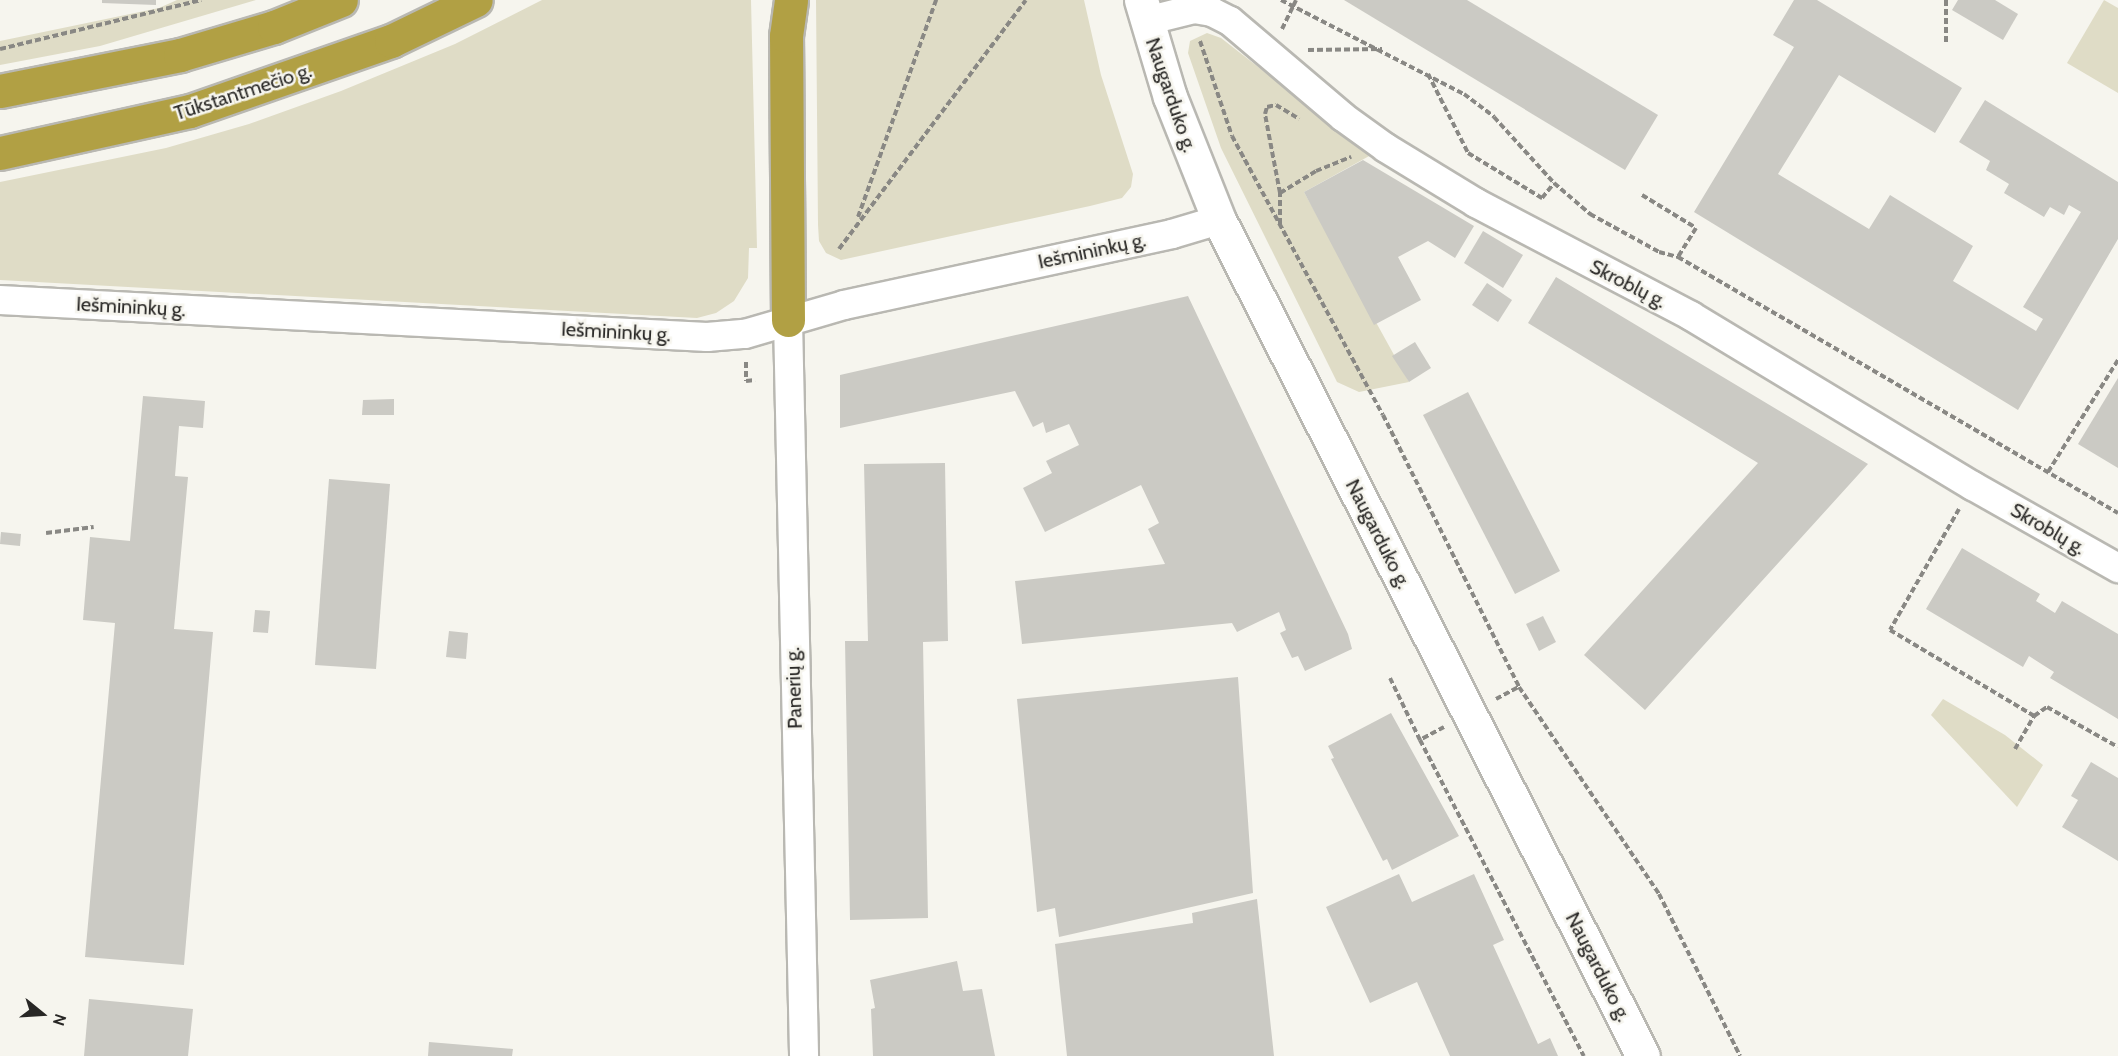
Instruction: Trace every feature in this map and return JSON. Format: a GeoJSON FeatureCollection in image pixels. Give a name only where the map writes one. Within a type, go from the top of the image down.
{"type":"FeatureCollection","features":[{"type":"Feature","properties":{"kind":"highway"},"geometry":{"type":"LineString","coordinates":[[0,91],[180,55],[274,27],[341,0]]}},
{"type":"Feature","properties":{"kind":"highway","name":"Tūkstantmečio g."},"geometry":{"type":"LineString","coordinates":[[0,153],[201,107],[391,41],[476,0]]}},
{"type":"Feature","properties":{"kind":"highway"},"geometry":{"type":"LineString","coordinates":[[775,0],[786,36]]}},
{"type":"Feature","properties":{"kind":"highway"},"geometry":{"type":"LineString","coordinates":[[788,320],[786,36],[791,0]]}},
{"type":"Feature","properties":{"kind":"main road","name":"Naugarduko g."},"geometry":{"type":"LineString","coordinates":[[1144,11],[1190,152],[1219,220],[1643,1056]]}},
{"type":"Feature","properties":{"kind":"street","name":"Skroblų g."},"geometry":{"type":"LineString","coordinates":[[1144,11],[1194,9],[1212,12],[1230,21],[1342,117],[1386,148],[1476,203],[1691,316],[1973,486],[2118,568]]}},
{"type":"Feature","properties":{"kind":"street","name":"Iešmininkų g."},"geometry":{"type":"LineString","coordinates":[[0,300],[707,337],[745,334],[788,320],[1172,234],[1219,220]]}},
{"type":"Feature","properties":{"kind":"street","name":"Panerių g."},"geometry":{"type":"LineString","coordinates":[[788,320],[804,1056]]}},
{"type":"Feature","properties":{"kind":"path"},"geometry":{"type":"LineString","coordinates":[[0,49],[201,0]]}},
{"type":"Feature","properties":{"kind":"path"},"geometry":{"type":"LineString","coordinates":[[856,222],[936,0]]}},
{"type":"Feature","properties":{"kind":"path"},"geometry":{"type":"LineString","coordinates":[[840,249],[856,222],[1026,0]]}},
{"type":"Feature","properties":{"kind":"path"},"geometry":{"type":"LineString","coordinates":[[1281,0],[1295,2],[1427,73],[1494,117],[1554,183],[1590,214],[1659,252],[1678,257],[2118,513]]}},
{"type":"Feature","properties":{"kind":"path"},"geometry":{"type":"LineString","coordinates":[[1946,0],[1946,42]]}},
{"type":"Feature","properties":{"kind":"path"},"geometry":{"type":"LineString","coordinates":[[1291,37],[1282,30],[1295,2]]}},
{"type":"Feature","properties":{"kind":"path"},"geometry":{"type":"LineString","coordinates":[[1200,41],[1232,136],[1383,415],[1519,687],[1659,894],[1740,1056]]}},
{"type":"Feature","properties":{"kind":"path"},"geometry":{"type":"LineString","coordinates":[[1300,44],[1310,51],[1383,49]]}},
{"type":"Feature","properties":{"kind":"path"},"geometry":{"type":"LineString","coordinates":[[1427,73],[1468,153],[1542,198],[1554,183]]}},
{"type":"Feature","properties":{"kind":"path"},"geometry":{"type":"LineString","coordinates":[[1280,226],[1280,193],[1265,114],[1268,107],[1276,105],[1304,122]]}},
{"type":"Feature","properties":{"kind":"path"},"geometry":{"type":"LineString","coordinates":[[1280,193],[1316,171],[1359,154],[1350,149]]}},
{"type":"Feature","properties":{"kind":"path"},"geometry":{"type":"LineString","coordinates":[[1642,195],[1696,228],[1678,257]]}},
{"type":"Feature","properties":{"kind":"path"},"geometry":{"type":"LineString","coordinates":[[746,352],[746,381],[755,380]]}},
{"type":"Feature","properties":{"kind":"path"},"geometry":{"type":"LineString","coordinates":[[2048,472],[2118,360]]}},
{"type":"Feature","properties":{"kind":"path"},"geometry":{"type":"LineString","coordinates":[[1973,486],[1890,630],[2034,716]]}},
{"type":"Feature","properties":{"kind":"path"},"geometry":{"type":"LineString","coordinates":[[46,533],[94,527]]}},
{"type":"Feature","properties":{"kind":"path"},"geometry":{"type":"LineString","coordinates":[[1390,678],[1420,740]]}},
{"type":"Feature","properties":{"kind":"path"},"geometry":{"type":"LineString","coordinates":[[2015,749],[2034,716],[2047,707],[2118,747]]}},
{"type":"Feature","properties":{"kind":"path"},"geometry":{"type":"LineString","coordinates":[[1472,837],[1584,1056]]}},
{"type":"Feature","properties":{"kind":"shaded area"},"geometry":{"type":"Polygon","coordinates":[[[177,0],[256,0],[100,46],[0,65],[0,41],[159,8],[177,0]]]}},
{"type":"Feature","properties":{"kind":"shaded area"},"geometry":{"type":"Polygon","coordinates":[[[542,0],[751,0],[757,248],[749,248],[748,278],[734,301],[716,313],[697,318],[0,280],[0,182],[166,148],[249,124],[341,91],[455,44],[542,0]]]}},
{"type":"Feature","properties":{"kind":"shaded area"},"geometry":{"type":"Polygon","coordinates":[[[816,0],[1084,0],[1101,75],[1133,174],[1131,187],[1122,198],[841,260],[826,253],[819,241],[818,225],[816,0]]]}},
{"type":"Feature","properties":{"kind":"shaded area"},"geometry":{"type":"Polygon","coordinates":[[[2104,0],[2118,8],[2118,93],[2067,63],[2104,0]]]}},
{"type":"Feature","properties":{"kind":"shaded area"},"geometry":{"type":"Polygon","coordinates":[[[1207,33],[1221,38],[1371,155],[1304,192],[1409,382],[1359,392],[1337,382],[1221,148],[1188,53],[1190,41],[1207,33]]]}},
{"type":"Feature","properties":{"kind":"shaded area"},"geometry":{"type":"Polygon","coordinates":[[[1943,699],[2005,735],[2043,765],[2017,807],[1931,715],[1943,699]]]}},
{"type":"Feature","properties":{"kind":"building"},"geometry":{"type":"Polygon","coordinates":[[[102,0],[156,0],[156,5],[102,3],[102,0]]]}},
{"type":"Feature","properties":{"kind":"building"},"geometry":{"type":"Polygon","coordinates":[[[1344,0],[1467,0],[1658,115],[1625,170],[1344,0]]]}},
{"type":"Feature","properties":{"kind":"building"},"geometry":{"type":"Polygon","coordinates":[[[1794,0],[1817,0],[1962,88],[1935,133],[1839,75],[1778,174],[1869,229],[1890,195],[1973,246],[1953,281],[2036,331],[2043,319],[2023,307],[2081,212],[2069,205],[2064,215],[2050,207],[2044,217],[2004,193],[2009,184],[1986,170],[1990,161],[1959,142],[1985,100],[2118,182],[2118,239],[2018,410],[1694,212],[1794,47],[1773,35],[1794,0]]]}},
{"type":"Feature","properties":{"kind":"building"},"geometry":{"type":"Polygon","coordinates":[[[1958,0],[1995,0],[2018,14],[2003,40],[1952,10],[1958,0]]]}},
{"type":"Feature","properties":{"kind":"building"},"geometry":{"type":"Polygon","coordinates":[[[1363,160],[1474,226],[1455,258],[1428,241],[1398,257],[1421,300],[1374,325],[1304,192],[1363,160]]]}},
{"type":"Feature","properties":{"kind":"building"},"geometry":{"type":"Polygon","coordinates":[[[1483,231],[1523,255],[1503,288],[1464,263],[1483,231]]]}},
{"type":"Feature","properties":{"kind":"building"},"geometry":{"type":"Polygon","coordinates":[[[1556,277],[1868,464],[1645,710],[1584,655],[1758,463],[1528,323],[1556,277]]]}},
{"type":"Feature","properties":{"kind":"building"},"geometry":{"type":"Polygon","coordinates":[[[1487,283],[1512,300],[1498,322],[1472,305],[1487,283]]]}},
{"type":"Feature","properties":{"kind":"building"},"geometry":{"type":"Polygon","coordinates":[[[1188,296],[1348,634],[1352,649],[1305,671],[1298,656],[1292,658],[1280,633],[1286,630],[1279,612],[1237,632],[1232,623],[1022,644],[1015,581],[1165,564],[1148,529],[1159,523],[1141,485],[1045,532],[1023,488],[1052,473],[1046,461],[1079,445],[1069,424],[1046,433],[1043,422],[1033,427],[1015,391],[840,428],[840,375],[1188,296]]]}},
{"type":"Feature","properties":{"kind":"building"},"geometry":{"type":"Polygon","coordinates":[[[1415,342],[1431,368],[1409,382],[1392,356],[1415,342]]]}},
{"type":"Feature","properties":{"kind":"building"},"geometry":{"type":"Polygon","coordinates":[[[2118,378],[2118,468],[2078,444],[2118,378]]]}},
{"type":"Feature","properties":{"kind":"building"},"geometry":{"type":"Polygon","coordinates":[[[1468,392],[1560,571],[1515,594],[1423,415],[1468,392]]]}},
{"type":"Feature","properties":{"kind":"building"},"geometry":{"type":"Polygon","coordinates":[[[143,396],[205,401],[203,428],[179,426],[175,476],[188,477],[174,629],[213,632],[184,965],[85,957],[115,623],[83,620],[90,537],[130,541],[143,396]]]}},
{"type":"Feature","properties":{"kind":"building"},"geometry":{"type":"Polygon","coordinates":[[[394,399],[394,415],[362,415],[363,400],[394,399]]]}},
{"type":"Feature","properties":{"kind":"building"},"geometry":{"type":"Polygon","coordinates":[[[945,463],[948,641],[923,642],[928,918],[850,920],[845,641],[868,641],[864,464],[945,463]]]}},
{"type":"Feature","properties":{"kind":"building"},"geometry":{"type":"Polygon","coordinates":[[[329,479],[390,484],[376,669],[315,665],[329,479]]]}},
{"type":"Feature","properties":{"kind":"building"},"geometry":{"type":"Polygon","coordinates":[[[1,532],[21,534],[20,546],[0,544],[1,532]]]}},
{"type":"Feature","properties":{"kind":"building"},"geometry":{"type":"Polygon","coordinates":[[[1962,548],[2040,594],[2036,601],[2055,613],[2062,601],[2118,634],[2118,719],[2050,678],[2054,672],[2029,656],[2023,667],[1926,609],[1962,548]]]}},
{"type":"Feature","properties":{"kind":"building"},"geometry":{"type":"Polygon","coordinates":[[[255,610],[270,611],[268,633],[253,632],[255,610]]]}},
{"type":"Feature","properties":{"kind":"building"},"geometry":{"type":"Polygon","coordinates":[[[1543,616],[1556,642],[1539,651],[1526,624],[1543,616]]]}},
{"type":"Feature","properties":{"kind":"building"},"geometry":{"type":"Polygon","coordinates":[[[449,631],[468,633],[466,659],[446,657],[449,631]]]}},
{"type":"Feature","properties":{"kind":"building"},"geometry":{"type":"Polygon","coordinates":[[[1238,677],[1253,893],[1059,937],[1055,908],[1037,912],[1017,699],[1238,677]]]}},
{"type":"Feature","properties":{"kind":"building"},"geometry":{"type":"Polygon","coordinates":[[[1391,713],[1459,836],[1392,870],[1387,859],[1383,861],[1331,759],[1334,758],[1328,746],[1391,713]]]}},
{"type":"Feature","properties":{"kind":"building"},"geometry":{"type":"Polygon","coordinates":[[[2091,762],[2118,778],[2118,861],[2062,827],[2078,800],[2071,796],[2091,762]]]}},
{"type":"Feature","properties":{"kind":"building"},"geometry":{"type":"Polygon","coordinates":[[[1399,874],[1412,902],[1474,874],[1504,940],[1493,945],[1538,1044],[1550,1038],[1558,1056],[1450,1056],[1417,982],[1370,1003],[1326,907],[1399,874]]]}},
{"type":"Feature","properties":{"kind":"building"},"geometry":{"type":"Polygon","coordinates":[[[1257,899],[1274,1056],[1067,1056],[1055,944],[1193,923],[1192,913],[1257,899]]]}},
{"type":"Feature","properties":{"kind":"building"},"geometry":{"type":"Polygon","coordinates":[[[957,961],[963,991],[982,989],[995,1056],[873,1056],[871,1009],[875,1008],[870,980],[957,961]]]}},
{"type":"Feature","properties":{"kind":"building"},"geometry":{"type":"Polygon","coordinates":[[[89,999],[193,1009],[188,1056],[84,1056],[89,999]]]}},
{"type":"Feature","properties":{"kind":"building"},"geometry":{"type":"Polygon","coordinates":[[[429,1042],[513,1049],[512,1056],[428,1056],[429,1042]]]}}]}
